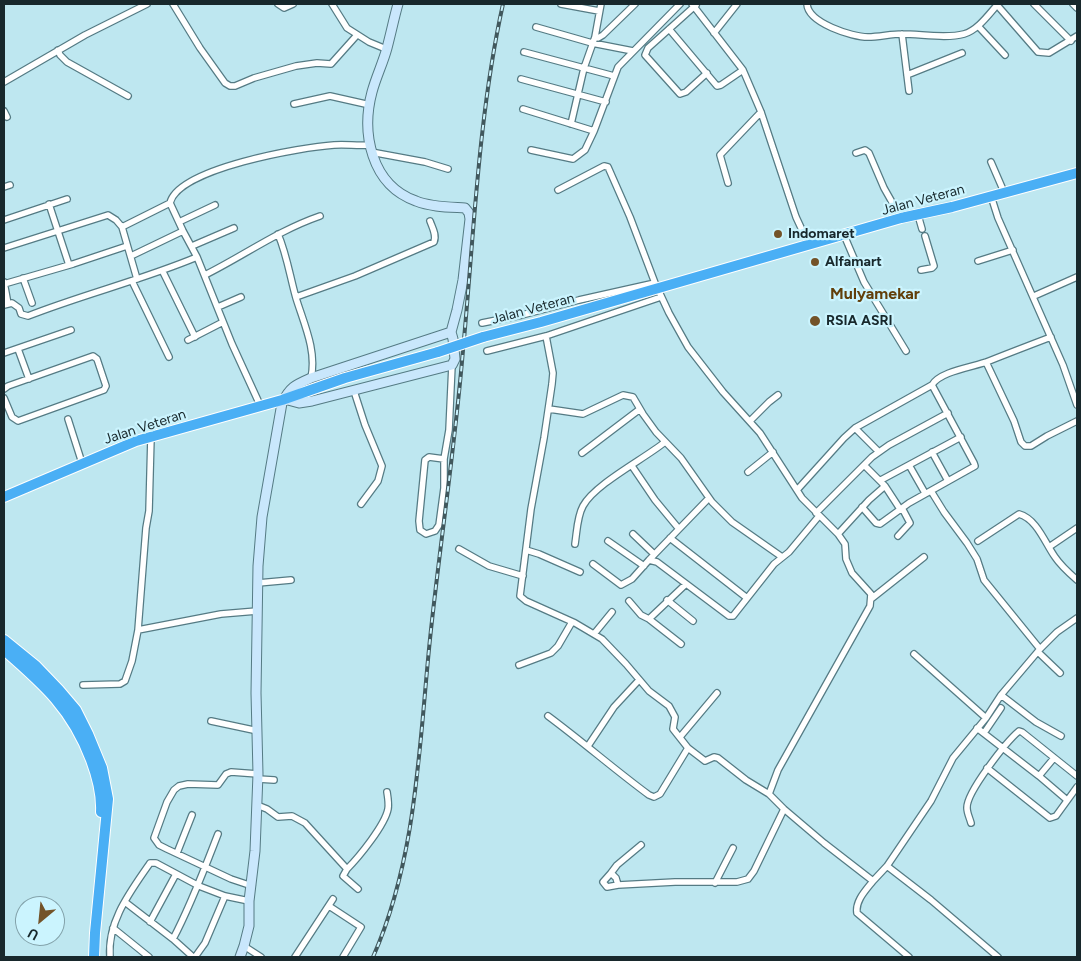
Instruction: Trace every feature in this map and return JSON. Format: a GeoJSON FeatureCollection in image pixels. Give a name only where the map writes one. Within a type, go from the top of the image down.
{"type":"FeatureCollection","features":[{"type":"Feature","properties":{"kind":"highway","name":"Jalan Veteran"},"geometry":{"type":"LineString","coordinates":[[4,497],[124,446],[284,399],[345,378],[438,352],[483,337],[657,290],[901,218],[1077,173]]}},
{"type":"Feature","properties":{"kind":"highway"},"geometry":{"type":"LineString","coordinates":[[4,640],[36,666],[60,690],[76,710],[102,768],[108,799],[94,957]]}},
{"type":"Feature","properties":{"kind":"highway"},"geometry":{"type":"LineString","coordinates":[[4,650],[31,672],[67,712],[83,740],[94,769],[101,800],[100,826],[91,898],[88,957]]}},
{"type":"Feature","properties":{"kind":"street"},"geometry":{"type":"LineString","coordinates":[[4,82],[85,35],[147,4]]}},
{"type":"Feature","properties":{"kind":"street"},"geometry":{"type":"LineString","coordinates":[[173,4],[221,78],[232,86],[296,66],[317,63],[331,64],[357,35]]}},
{"type":"Feature","properties":{"kind":"street"},"geometry":{"type":"LineString","coordinates":[[278,4],[284,8],[292,4]]}},
{"type":"Feature","properties":{"kind":"street"},"geometry":{"type":"LineString","coordinates":[[332,4],[343,24],[357,35],[386,49]]}},
{"type":"Feature","properties":{"kind":"street"},"geometry":{"type":"LineString","coordinates":[[398,4],[372,93],[370,105],[370,149],[383,176],[402,195],[424,203],[465,208],[469,213],[470,219],[463,280],[451,332],[454,339],[455,359],[452,365],[449,430],[444,459],[444,488],[439,525],[435,531],[426,534],[420,530],[419,521],[425,460],[429,457],[444,459]]}},
{"type":"Feature","properties":{"kind":"street"},"geometry":{"type":"LineString","coordinates":[[561,4],[599,11]]}},
{"type":"Feature","properties":{"kind":"street"},"geometry":{"type":"LineString","coordinates":[[571,124],[601,4]]}},
{"type":"Feature","properties":{"kind":"street"},"geometry":{"type":"LineString","coordinates":[[593,40],[602,36],[635,4]]}},
{"type":"Feature","properties":{"kind":"street"},"geometry":{"type":"LineString","coordinates":[[531,150],[573,159],[585,150],[606,102],[618,67],[680,4]]}},
{"type":"Feature","properties":{"kind":"street"},"geometry":{"type":"LineString","coordinates":[[714,32],[736,4]]}},
{"type":"Feature","properties":{"kind":"street"},"geometry":{"type":"LineString","coordinates":[[808,4],[810,13],[831,27],[868,37],[902,34],[956,35],[969,32],[978,26],[998,4],[1038,52],[1043,54],[1049,52],[1077,36]]}},
{"type":"Feature","properties":{"kind":"street"},"geometry":{"type":"LineString","coordinates":[[1034,4],[1071,41]]}},
{"type":"Feature","properties":{"kind":"street"},"geometry":{"type":"LineString","coordinates":[[1073,4],[1077,8]]}},
{"type":"Feature","properties":{"kind":"street"},"geometry":{"type":"LineString","coordinates":[[707,73],[686,92],[680,94],[646,55],[647,49],[695,5],[743,70],[761,112],[796,217],[809,245]]}},
{"type":"Feature","properties":{"kind":"street"},"geometry":{"type":"LineString","coordinates":[[978,26],[1005,55]]}},
{"type":"Feature","properties":{"kind":"street"},"geometry":{"type":"LineString","coordinates":[[536,27],[633,51]]}},
{"type":"Feature","properties":{"kind":"street"},"geometry":{"type":"LineString","coordinates":[[669,29],[714,83],[719,85],[743,70]]}},
{"type":"Feature","properties":{"kind":"street"},"geometry":{"type":"LineString","coordinates":[[902,34],[909,92]]}},
{"type":"Feature","properties":{"kind":"street"},"geometry":{"type":"LineString","coordinates":[[58,50],[67,62],[128,96]]}},
{"type":"Feature","properties":{"kind":"street"},"geometry":{"type":"LineString","coordinates":[[524,52],[614,76]]}},
{"type":"Feature","properties":{"kind":"street"},"geometry":{"type":"LineString","coordinates":[[907,74],[962,53]]}},
{"type":"Feature","properties":{"kind":"street"},"geometry":{"type":"LineString","coordinates":[[522,79],[606,102]]}},
{"type":"Feature","properties":{"kind":"street"},"geometry":{"type":"LineString","coordinates":[[294,104],[330,96],[370,105]]}},
{"type":"Feature","properties":{"kind":"street"},"geometry":{"type":"LineString","coordinates":[[523,109],[594,131]]}},
{"type":"Feature","properties":{"kind":"street"},"geometry":{"type":"LineString","coordinates":[[728,182],[720,153],[737,139],[761,112]]}},
{"type":"Feature","properties":{"kind":"street"},"geometry":{"type":"LineString","coordinates":[[260,405],[223,322],[197,257],[170,203],[172,197],[191,182],[237,164],[282,152],[340,144],[370,149],[448,169]]}},
{"type":"Feature","properties":{"kind":"street"},"geometry":{"type":"LineString","coordinates":[[856,153],[865,150],[869,153],[884,188],[901,218]]}},
{"type":"Feature","properties":{"kind":"street"},"geometry":{"type":"LineString","coordinates":[[991,162],[1004,192]]}},
{"type":"Feature","properties":{"kind":"street"},"geometry":{"type":"LineString","coordinates":[[558,190],[604,166],[608,167],[630,216],[657,290],[692,354],[750,421],[797,490],[818,515],[838,534],[845,544],[846,559],[852,573],[868,590],[871,599],[870,606],[778,770],[769,794]]}},
{"type":"Feature","properties":{"kind":"street"},"geometry":{"type":"LineString","coordinates":[[991,196],[998,218],[1075,391],[1077,405]]}},
{"type":"Feature","properties":{"kind":"street"},"geometry":{"type":"LineString","coordinates":[[4,220],[66,198]]}},
{"type":"Feature","properties":{"kind":"street"},"geometry":{"type":"LineString","coordinates":[[122,228],[170,203]]}},
{"type":"Feature","properties":{"kind":"street"},"geometry":{"type":"LineString","coordinates":[[49,204],[69,265]]}},
{"type":"Feature","properties":{"kind":"street"},"geometry":{"type":"LineString","coordinates":[[179,222],[215,205]]}},
{"type":"Feature","properties":{"kind":"street"},"geometry":{"type":"LineString","coordinates":[[4,248],[108,215],[116,220],[122,228],[135,280],[169,357]]}},
{"type":"Feature","properties":{"kind":"street"},"geometry":{"type":"LineString","coordinates":[[918,215],[922,229]]}},
{"type":"Feature","properties":{"kind":"street"},"geometry":{"type":"LineString","coordinates":[[205,275],[234,260],[265,240],[291,227],[320,216]]}},
{"type":"Feature","properties":{"kind":"street"},"geometry":{"type":"LineString","coordinates":[[296,297],[355,276],[434,242],[434,233],[430,221]]}},
{"type":"Feature","properties":{"kind":"street"},"geometry":{"type":"LineString","coordinates":[[192,246],[234,228]]}},
{"type":"Feature","properties":{"kind":"street"},"geometry":{"type":"LineString","coordinates":[[130,256],[183,231]]}},
{"type":"Feature","properties":{"kind":"street"},"geometry":{"type":"LineString","coordinates":[[278,234],[305,323],[314,366],[311,378]]}},
{"type":"Feature","properties":{"kind":"street"},"geometry":{"type":"LineString","coordinates":[[844,235],[864,282],[906,351]]}},
{"type":"Feature","properties":{"kind":"street"},"geometry":{"type":"LineString","coordinates":[[921,270],[934,266],[925,236]]}},
{"type":"Feature","properties":{"kind":"street"},"geometry":{"type":"LineString","coordinates":[[127,246],[4,283],[6,304],[16,305],[21,314],[28,316],[82,296],[163,272],[197,257]]}},
{"type":"Feature","properties":{"kind":"street"},"geometry":{"type":"LineString","coordinates":[[978,261],[1013,250]]}},
{"type":"Feature","properties":{"kind":"street"},"geometry":{"type":"LineString","coordinates":[[163,272],[195,337]]}},
{"type":"Feature","properties":{"kind":"street"},"geometry":{"type":"LineString","coordinates":[[1034,296],[1077,277]]}},
{"type":"Feature","properties":{"kind":"street"},"geometry":{"type":"LineString","coordinates":[[23,278],[32,303]]}},
{"type":"Feature","properties":{"kind":"street"},"geometry":{"type":"LineString","coordinates":[[482,323],[579,300],[657,290]]}},
{"type":"Feature","properties":{"kind":"street"},"geometry":{"type":"LineString","coordinates":[[487,351],[546,336],[657,290]]}},
{"type":"Feature","properties":{"kind":"street"},"geometry":{"type":"LineString","coordinates":[[218,307],[241,297]]}},
{"type":"Feature","properties":{"kind":"street"},"geometry":{"type":"LineString","coordinates":[[188,340],[223,322]]}},
{"type":"Feature","properties":{"kind":"street"},"geometry":{"type":"LineString","coordinates":[[4,353],[71,330]]}},
{"type":"Feature","properties":{"kind":"street"},"geometry":{"type":"LineString","coordinates":[[240,957],[249,926],[249,902],[252,886],[257,805],[257,611],[262,517],[282,403],[294,385],[451,332]]}},
{"type":"Feature","properties":{"kind":"street"},"geometry":{"type":"LineString","coordinates":[[546,336],[553,373],[549,409],[521,576],[520,596],[522,599],[594,634],[626,664],[654,696],[669,706],[675,717],[673,729],[688,748],[705,761],[714,757],[718,758],[738,774],[769,794],[784,809],[873,882]]}},
{"type":"Feature","properties":{"kind":"street"},"geometry":{"type":"LineString","coordinates":[[797,490],[855,428],[950,373],[986,362],[1051,337]]}},
{"type":"Feature","properties":{"kind":"street"},"geometry":{"type":"LineString","coordinates":[[18,349],[30,379]]}},
{"type":"Feature","properties":{"kind":"street"},"geometry":{"type":"LineString","coordinates":[[4,389],[93,356],[97,359],[106,386],[104,390],[18,421],[12,418],[4,398]]}},
{"type":"Feature","properties":{"kind":"street"},"geometry":{"type":"LineString","coordinates":[[986,362],[1014,421],[1021,442],[1025,446],[1031,446],[1077,421]]}},
{"type":"Feature","properties":{"kind":"street"},"geometry":{"type":"LineString","coordinates":[[284,399],[299,403],[354,392],[452,365]]}},
{"type":"Feature","properties":{"kind":"street"},"geometry":{"type":"LineString","coordinates":[[862,508],[878,524],[925,493],[975,466],[932,385]]}},
{"type":"Feature","properties":{"kind":"street"},"geometry":{"type":"LineString","coordinates":[[354,392],[382,466],[378,481],[361,504]]}},
{"type":"Feature","properties":{"kind":"street"},"geometry":{"type":"LineString","coordinates":[[750,421],[778,395]]}},
{"type":"Feature","properties":{"kind":"street"},"geometry":{"type":"LineString","coordinates":[[549,409],[583,414],[623,396],[630,396],[636,401],[656,432],[681,458],[708,498],[732,522],[782,557]]}},
{"type":"Feature","properties":{"kind":"street"},"geometry":{"type":"LineString","coordinates":[[582,453],[640,409]]}},
{"type":"Feature","properties":{"kind":"street"},"geometry":{"type":"LineString","coordinates":[[649,560],[665,567],[731,616],[734,615],[774,564],[789,552],[818,515],[864,465],[889,446],[948,414]]}},
{"type":"Feature","properties":{"kind":"street"},"geometry":{"type":"LineString","coordinates":[[68,419],[82,463]]}},
{"type":"Feature","properties":{"kind":"street"},"geometry":{"type":"LineString","coordinates":[[855,428],[880,452]]}},
{"type":"Feature","properties":{"kind":"street"},"geometry":{"type":"LineString","coordinates":[[881,480],[961,437]]}},
{"type":"Feature","properties":{"kind":"street"},"geometry":{"type":"LineString","coordinates":[[83,685],[120,684],[126,681],[132,661],[138,630],[146,528],[150,511],[151,438]]}},
{"type":"Feature","properties":{"kind":"street"},"geometry":{"type":"LineString","coordinates":[[575,544],[583,506],[598,490],[665,442]]}},
{"type":"Feature","properties":{"kind":"street"},"geometry":{"type":"LineString","coordinates":[[748,472],[772,452]]}},
{"type":"Feature","properties":{"kind":"street"},"geometry":{"type":"LineString","coordinates":[[932,452],[948,481]]}},
{"type":"Feature","properties":{"kind":"street"},"geometry":{"type":"LineString","coordinates":[[864,465],[881,480],[910,523],[898,536]]}},
{"type":"Feature","properties":{"kind":"street"},"geometry":{"type":"LineString","coordinates":[[909,465],[925,493]]}},
{"type":"Feature","properties":{"kind":"street"},"geometry":{"type":"LineString","coordinates":[[632,466],[655,500],[680,529]]}},
{"type":"Feature","properties":{"kind":"street"},"geometry":{"type":"LineString","coordinates":[[838,534],[885,486]]}},
{"type":"Feature","properties":{"kind":"street"},"geometry":{"type":"LineString","coordinates":[[931,490],[977,559],[984,580],[1039,651],[1060,673]]}},
{"type":"Feature","properties":{"kind":"street"},"geometry":{"type":"LineString","coordinates":[[593,564],[620,585],[632,579],[708,498]]}},
{"type":"Feature","properties":{"kind":"street"},"geometry":{"type":"LineString","coordinates":[[978,541],[1020,514],[1033,523],[1068,573],[1077,580]]}},
{"type":"Feature","properties":{"kind":"street"},"geometry":{"type":"LineString","coordinates":[[1049,547],[1077,528]]}},
{"type":"Feature","properties":{"kind":"street"},"geometry":{"type":"LineString","coordinates":[[633,534],[654,554]]}},
{"type":"Feature","properties":{"kind":"street"},"geometry":{"type":"LineString","coordinates":[[670,538],[747,598]]}},
{"type":"Feature","properties":{"kind":"street"},"geometry":{"type":"LineString","coordinates":[[608,541],[644,566]]}},
{"type":"Feature","properties":{"kind":"street"},"geometry":{"type":"LineString","coordinates":[[459,548],[496,568],[521,576]]}},
{"type":"Feature","properties":{"kind":"street"},"geometry":{"type":"LineString","coordinates":[[526,550],[580,572]]}},
{"type":"Feature","properties":{"kind":"street"},"geometry":{"type":"LineString","coordinates":[[871,599],[924,558]]}},
{"type":"Feature","properties":{"kind":"street"},"geometry":{"type":"LineString","coordinates":[[258,583],[291,580]]}},
{"type":"Feature","properties":{"kind":"street"},"geometry":{"type":"LineString","coordinates":[[649,619],[686,584]]}},
{"type":"Feature","properties":{"kind":"street"},"geometry":{"type":"LineString","coordinates":[[667,600],[693,621]]}},
{"type":"Feature","properties":{"kind":"street"},"geometry":{"type":"LineString","coordinates":[[629,601],[641,615],[681,644]]}},
{"type":"Feature","properties":{"kind":"street"},"geometry":{"type":"LineString","coordinates":[[138,630],[220,614],[257,611]]}},
{"type":"Feature","properties":{"kind":"street"},"geometry":{"type":"LineString","coordinates":[[594,634],[612,612]]}},
{"type":"Feature","properties":{"kind":"street"},"geometry":{"type":"LineString","coordinates":[[909,957],[857,912],[856,906],[887,866],[931,801],[953,758],[976,728],[1039,651],[1057,632],[1077,618]]}},
{"type":"Feature","properties":{"kind":"street"},"geometry":{"type":"LineString","coordinates":[[519,665],[551,653],[558,646],[572,622]]}},
{"type":"Feature","properties":{"kind":"street"},"geometry":{"type":"LineString","coordinates":[[914,654],[986,718]]}},
{"type":"Feature","properties":{"kind":"street"},"geometry":{"type":"LineString","coordinates":[[588,746],[614,707],[639,680]]}},
{"type":"Feature","properties":{"kind":"street"},"geometry":{"type":"LineString","coordinates":[[680,737],[717,693]]}},
{"type":"Feature","properties":{"kind":"street"},"geometry":{"type":"LineString","coordinates":[[1001,696],[1036,722],[1061,736]]}},
{"type":"Feature","properties":{"kind":"street"},"geometry":{"type":"LineString","coordinates":[[984,733],[1001,708]]}},
{"type":"Feature","properties":{"kind":"street"},"geometry":{"type":"LineString","coordinates":[[548,716],[622,775],[654,797],[660,794],[688,748]]}},
{"type":"Feature","properties":{"kind":"street"},"geometry":{"type":"LineString","coordinates":[[212,721],[258,731]]}},
{"type":"Feature","properties":{"kind":"street"},"geometry":{"type":"LineString","coordinates":[[976,728],[1068,800]]}},
{"type":"Feature","properties":{"kind":"street"},"geometry":{"type":"LineString","coordinates":[[971,823],[967,804],[987,768],[1020,731],[1077,776]]}},
{"type":"Feature","properties":{"kind":"street"},"geometry":{"type":"LineString","coordinates":[[1039,776],[1054,758]]}},
{"type":"Feature","properties":{"kind":"street"},"geometry":{"type":"LineString","coordinates":[[987,768],[1048,817],[1056,816],[1077,787]]}},
{"type":"Feature","properties":{"kind":"street"},"geometry":{"type":"LineString","coordinates":[[252,886],[205,868],[159,844],[154,838],[167,802],[174,790],[179,786],[188,784],[218,785],[226,774],[232,772],[274,780]]}},
{"type":"Feature","properties":{"kind":"street"},"geometry":{"type":"LineString","coordinates":[[358,889],[343,876],[373,837],[385,816],[388,809],[387,792]]}},
{"type":"Feature","properties":{"kind":"street"},"geometry":{"type":"LineString","coordinates":[[257,805],[267,808],[278,817],[292,816],[305,823],[347,869]]}},
{"type":"Feature","properties":{"kind":"street"},"geometry":{"type":"LineString","coordinates":[[641,845],[617,865],[604,880],[604,884],[610,888],[618,885],[675,882],[737,882],[748,879],[754,871],[784,809]]}},
{"type":"Feature","properties":{"kind":"street"},"geometry":{"type":"LineString","coordinates":[[177,853],[192,815]]}},
{"type":"Feature","properties":{"kind":"street"},"geometry":{"type":"LineString","coordinates":[[173,939],[199,886],[218,834]]}},
{"type":"Feature","properties":{"kind":"street"},"geometry":{"type":"LineString","coordinates":[[715,883],[733,848]]}},
{"type":"Feature","properties":{"kind":"street"},"geometry":{"type":"LineString","coordinates":[[110,957],[113,928],[125,902],[150,863],[156,863],[199,886],[225,896],[249,902]]}},
{"type":"Feature","properties":{"kind":"street"},"geometry":{"type":"LineString","coordinates":[[887,866],[931,900],[998,957]]}},
{"type":"Feature","properties":{"kind":"street"},"geometry":{"type":"LineString","coordinates":[[611,873],[616,878],[618,885]]}},
{"type":"Feature","properties":{"kind":"street"},"geometry":{"type":"LineString","coordinates":[[150,922],[176,874]]}},
{"type":"Feature","properties":{"kind":"street"},"geometry":{"type":"LineString","coordinates":[[125,902],[194,957],[205,943],[225,896]]}},
{"type":"Feature","properties":{"kind":"street"},"geometry":{"type":"LineString","coordinates":[[295,957],[333,899]]}},
{"type":"Feature","properties":{"kind":"street"},"geometry":{"type":"LineString","coordinates":[[329,906],[361,928],[344,957]]}},
{"type":"Feature","properties":{"kind":"street"},"geometry":{"type":"LineString","coordinates":[[113,928],[149,957]]}},
{"type":"Feature","properties":{"kind":"street"},"geometry":{"type":"LineString","coordinates":[[244,946],[261,957]]}},
{"type":"Feature","properties":{"kind":"railway"},"geometry":{"type":"LineString","coordinates":[[373,957],[388,919],[399,881],[414,801],[430,639],[460,386],[482,133],[503,4]]}},
{"type":"Feature","properties":{"kind":"place","name":"Indomaret"},"geometry":{"type":"Point","coordinates":[778,234]}},
{"type":"Feature","properties":{"kind":"place","name":"Alfamart"},"geometry":{"type":"Point","coordinates":[815,262]}},
{"type":"Feature","properties":{"kind":"place","name":"RSIA ASRI"},"geometry":{"type":"Point","coordinates":[815,321]}},
{"type":"Feature","properties":{"kind":"district","name":"Mulyamekar"},"geometry":{"type":"Point","coordinates":[875,294]}}]}
